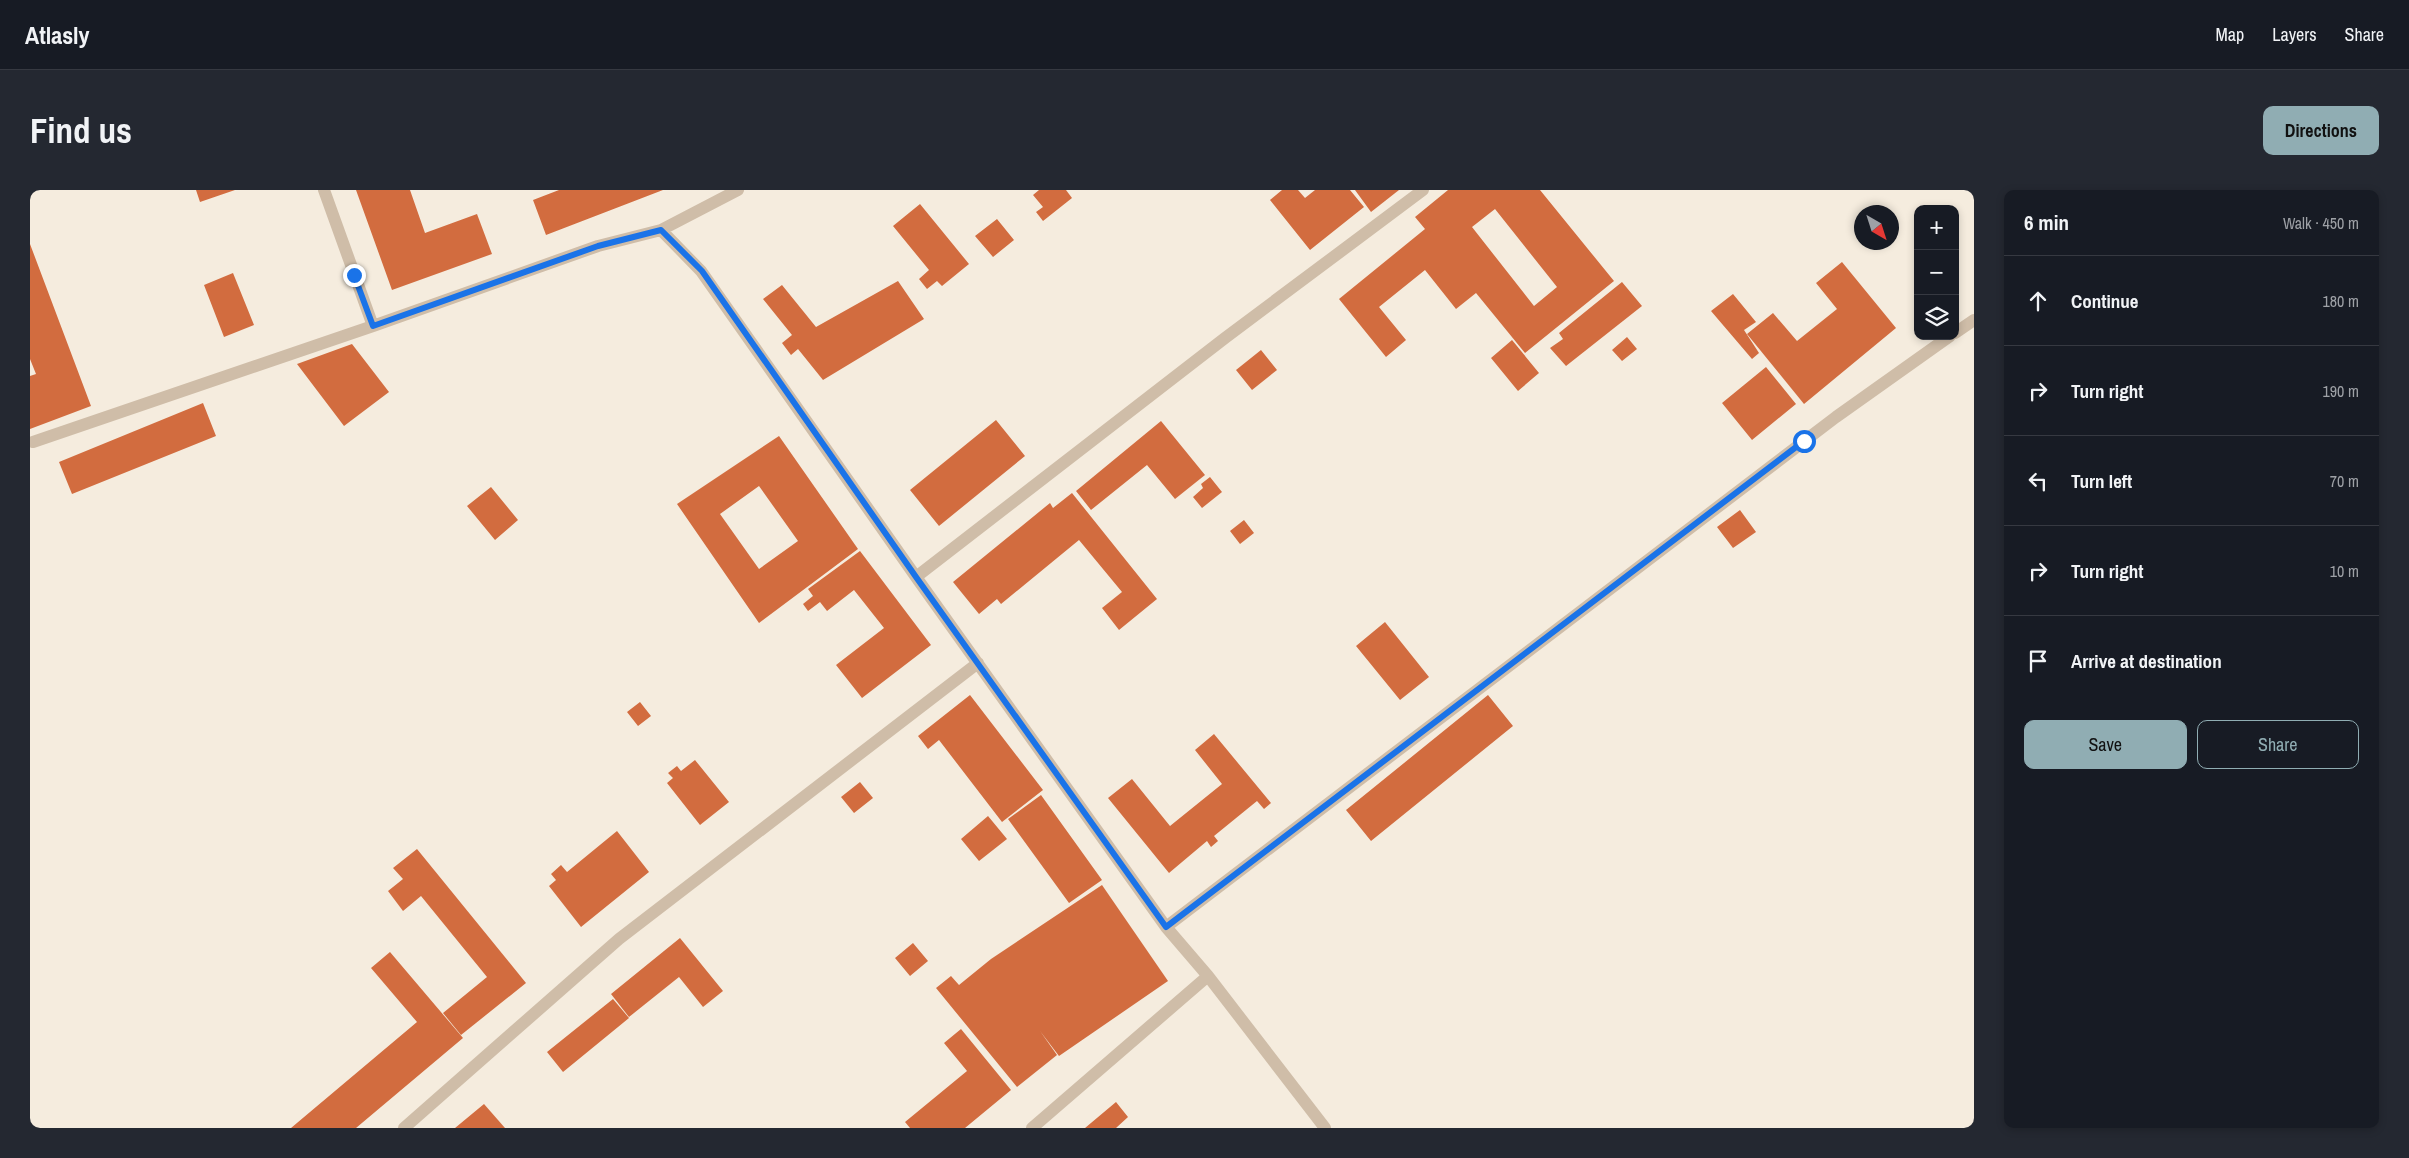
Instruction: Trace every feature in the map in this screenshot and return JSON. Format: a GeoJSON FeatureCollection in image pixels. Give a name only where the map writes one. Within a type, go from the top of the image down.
{"type":"FeatureCollection","features":[{"type":"Feature","properties":{"kind":"street"},"geometry":{"type":"LineString","coordinates":[[324,190],[373,326]]}},
{"type":"Feature","properties":{"kind":"street"},"geometry":{"type":"LineString","coordinates":[[33,442],[373,326],[598,246],[661,230],[738,190]]}},
{"type":"Feature","properties":{"kind":"street"},"geometry":{"type":"LineString","coordinates":[[916,577],[1217,344],[1423,190]]}},
{"type":"Feature","properties":{"kind":"street"},"geometry":{"type":"LineString","coordinates":[[661,230],[702,271],[916,577],[1166,927],[1208,976],[1324,1128]]}},
{"type":"Feature","properties":{"kind":"street"},"geometry":{"type":"LineString","coordinates":[[1959,330],[1974,320]]}},
{"type":"Feature","properties":{"kind":"street"},"geometry":{"type":"LineString","coordinates":[[1166,927],[1836,416],[1944,340]]}},
{"type":"Feature","properties":{"kind":"street"},"geometry":{"type":"LineString","coordinates":[[404,1128],[618,939],[978,664]]}},
{"type":"Feature","properties":{"kind":"street"},"geometry":{"type":"LineString","coordinates":[[1032,1128],[1208,976]]}},
{"type":"Feature","properties":{"kind":"building"},"geometry":{"type":"Polygon","coordinates":[[[196,190],[235,190],[200,202],[196,190]]]}},
{"type":"Feature","properties":{"kind":"building"},"geometry":{"type":"Polygon","coordinates":[[[356,190],[410,190],[425,233],[477,214],[492,254],[392,290],[356,190]]]}},
{"type":"Feature","properties":{"kind":"building"},"geometry":{"type":"Polygon","coordinates":[[[559,190],[663,190],[546,235],[533,200],[559,190]]]}},
{"type":"Feature","properties":{"kind":"building"},"geometry":{"type":"Polygon","coordinates":[[[1039,190],[1066,190],[1072,198],[1043,221],[1036,212],[1043,207],[1033,195],[1039,190]]]}},
{"type":"Feature","properties":{"kind":"building"},"geometry":{"type":"Polygon","coordinates":[[[1282,190],[1298,190],[1305,198],[1315,190],[1350,190],[1364,207],[1310,250],[1270,200],[1282,190]]]}},
{"type":"Feature","properties":{"kind":"building"},"geometry":{"type":"Polygon","coordinates":[[[1355,190],[1399,190],[1371,212],[1355,190]]]}},
{"type":"Feature","properties":{"kind":"building"},"geometry":{"type":"Polygon","coordinates":[[[1448,190],[1540,190],[1614,281],[1525,353],[1476,293],[1456,309],[1425,270],[1379,307],[1406,340],[1386,357],[1339,299],[1425,229],[1415,217],[1448,190]],[[1495,209],[1472,227],[1534,306],[1557,287],[1495,209]]]}},
{"type":"Feature","properties":{"kind":"building"},"geometry":{"type":"Polygon","coordinates":[[[920,204],[969,264],[942,286],[937,281],[927,289],[919,279],[929,270],[893,226],[920,204]]]}},
{"type":"Feature","properties":{"kind":"building"},"geometry":{"type":"Polygon","coordinates":[[[997,219],[1014,240],[993,257],[975,236],[997,219]]]}},
{"type":"Feature","properties":{"kind":"building"},"geometry":{"type":"Polygon","coordinates":[[[30,244],[91,406],[30,429],[30,376],[36,374],[30,359],[30,244]]]}},
{"type":"Feature","properties":{"kind":"building"},"geometry":{"type":"Polygon","coordinates":[[[1842,262],[1896,328],[1804,404],[1747,334],[1773,313],[1797,341],[1837,309],[1816,283],[1842,262]]]}},
{"type":"Feature","properties":{"kind":"building"},"geometry":{"type":"Polygon","coordinates":[[[233,273],[254,325],[224,337],[204,285],[233,273]]]}},
{"type":"Feature","properties":{"kind":"building"},"geometry":{"type":"Polygon","coordinates":[[[898,281],[924,319],[823,380],[798,349],[791,355],[782,343],[792,335],[763,299],[782,285],[816,327],[898,281]]]}},
{"type":"Feature","properties":{"kind":"building"},"geometry":{"type":"Polygon","coordinates":[[[1622,282],[1642,306],[1566,366],[1550,348],[1563,339],[1559,333],[1622,282]]]}},
{"type":"Feature","properties":{"kind":"building"},"geometry":{"type":"Polygon","coordinates":[[[1733,294],[1756,322],[1744,330],[1759,353],[1752,359],[1711,311],[1733,294]]]}},
{"type":"Feature","properties":{"kind":"building"},"geometry":{"type":"Polygon","coordinates":[[[1627,337],[1637,349],[1622,361],[1612,350],[1627,337]]]}},
{"type":"Feature","properties":{"kind":"building"},"geometry":{"type":"Polygon","coordinates":[[[1512,340],[1539,373],[1518,391],[1491,358],[1512,340]]]}},
{"type":"Feature","properties":{"kind":"building"},"geometry":{"type":"Polygon","coordinates":[[[352,344],[389,392],[344,426],[297,364],[352,344]]]}},
{"type":"Feature","properties":{"kind":"building"},"geometry":{"type":"Polygon","coordinates":[[[1261,350],[1277,370],[1252,390],[1236,370],[1261,350]]]}},
{"type":"Feature","properties":{"kind":"building"},"geometry":{"type":"Polygon","coordinates":[[[1766,367],[1796,404],[1752,440],[1722,403],[1766,367]]]}},
{"type":"Feature","properties":{"kind":"building"},"geometry":{"type":"Polygon","coordinates":[[[203,403],[216,436],[72,494],[59,462],[203,403]]]}},
{"type":"Feature","properties":{"kind":"building"},"geometry":{"type":"Polygon","coordinates":[[[996,420],[1025,456],[939,526],[910,490],[996,420]]]}},
{"type":"Feature","properties":{"kind":"building"},"geometry":{"type":"Polygon","coordinates":[[[1161,421],[1205,475],[1175,499],[1147,465],[1091,510],[1076,491],[1161,421]]]}},
{"type":"Feature","properties":{"kind":"building"},"geometry":{"type":"Polygon","coordinates":[[[779,436],[858,549],[759,623],[677,504],[779,436]],[[759,486],[720,514],[759,569],[798,541],[759,486]]]}},
{"type":"Feature","properties":{"kind":"building"},"geometry":{"type":"Polygon","coordinates":[[[1210,477],[1222,492],[1202,508],[1193,497],[1203,488],[1201,484],[1210,477]]]}},
{"type":"Feature","properties":{"kind":"building"},"geometry":{"type":"Polygon","coordinates":[[[491,487],[518,520],[495,540],[467,506],[491,487]]]}},
{"type":"Feature","properties":{"kind":"building"},"geometry":{"type":"Polygon","coordinates":[[[1072,493],[1157,599],[1119,630],[1102,608],[1122,592],[1079,540],[1001,604],[997,599],[979,614],[953,582],[1050,503],[1053,508],[1072,493]]]}},
{"type":"Feature","properties":{"kind":"building"},"geometry":{"type":"Polygon","coordinates":[[[1740,510],[1756,532],[1733,548],[1717,527],[1740,510]]]}},
{"type":"Feature","properties":{"kind":"building"},"geometry":{"type":"Polygon","coordinates":[[[1244,520],[1254,533],[1240,544],[1230,531],[1244,520]]]}},
{"type":"Feature","properties":{"kind":"building"},"geometry":{"type":"Polygon","coordinates":[[[860,551],[931,645],[862,698],[836,665],[884,628],[854,590],[827,611],[820,602],[808,611],[803,604],[813,596],[808,589],[860,551]]]}},
{"type":"Feature","properties":{"kind":"building"},"geometry":{"type":"Polygon","coordinates":[[[1385,622],[1429,677],[1400,700],[1356,646],[1385,622]]]}},
{"type":"Feature","properties":{"kind":"building"},"geometry":{"type":"Polygon","coordinates":[[[970,695],[1043,790],[1002,822],[939,740],[928,749],[918,736],[970,695]]]}},
{"type":"Feature","properties":{"kind":"building"},"geometry":{"type":"Polygon","coordinates":[[[1488,695],[1513,726],[1371,841],[1346,810],[1488,695]]]}},
{"type":"Feature","properties":{"kind":"building"},"geometry":{"type":"Polygon","coordinates":[[[640,702],[651,716],[638,726],[627,712],[640,702]]]}},
{"type":"Feature","properties":{"kind":"building"},"geometry":{"type":"Polygon","coordinates":[[[1214,734],[1271,803],[1264,809],[1257,801],[1214,836],[1218,841],[1211,847],[1207,841],[1169,873],[1108,798],[1132,779],[1170,826],[1222,784],[1195,750],[1214,734]]]}},
{"type":"Feature","properties":{"kind":"building"},"geometry":{"type":"Polygon","coordinates":[[[695,760],[729,802],[700,825],[667,783],[673,778],[668,773],[677,766],[681,771],[695,760]]]}},
{"type":"Feature","properties":{"kind":"building"},"geometry":{"type":"Polygon","coordinates":[[[860,782],[873,798],[854,813],[841,797],[860,782]]]}},
{"type":"Feature","properties":{"kind":"building"},"geometry":{"type":"Polygon","coordinates":[[[1041,795],[1102,880],[1069,903],[1008,819],[1041,795]]]}},
{"type":"Feature","properties":{"kind":"building"},"geometry":{"type":"Polygon","coordinates":[[[988,816],[1007,839],[979,861],[961,839],[988,816]]]}},
{"type":"Feature","properties":{"kind":"building"},"geometry":{"type":"Polygon","coordinates":[[[617,831],[649,872],[581,927],[549,886],[556,880],[551,874],[561,865],[567,872],[617,831]]]}},
{"type":"Feature","properties":{"kind":"building"},"geometry":{"type":"Polygon","coordinates":[[[417,849],[526,983],[461,1035],[443,1013],[487,977],[421,896],[403,911],[388,891],[403,879],[393,868],[417,849]]]}},
{"type":"Feature","properties":{"kind":"building"},"geometry":{"type":"Polygon","coordinates":[[[1102,885],[1168,981],[1059,1056],[1040,1031],[1057,1055],[1017,1087],[936,988],[951,976],[959,985],[991,959],[1102,885]]]}},
{"type":"Feature","properties":{"kind":"building"},"geometry":{"type":"Polygon","coordinates":[[[680,938],[723,991],[703,1007],[679,977],[629,1017],[611,994],[680,938]]]}},
{"type":"Feature","properties":{"kind":"building"},"geometry":{"type":"Polygon","coordinates":[[[913,943],[928,961],[910,976],[895,958],[913,943]]]}},
{"type":"Feature","properties":{"kind":"building"},"geometry":{"type":"Polygon","coordinates":[[[390,952],[463,1038],[356,1128],[291,1128],[417,1022],[371,968],[390,952]]]}},
{"type":"Feature","properties":{"kind":"building"},"geometry":{"type":"Polygon","coordinates":[[[613,999],[629,1018],[563,1072],[547,1052],[613,999]]]}},
{"type":"Feature","properties":{"kind":"building"},"geometry":{"type":"Polygon","coordinates":[[[961,1029],[1011,1090],[965,1128],[910,1128],[905,1122],[967,1071],[944,1043],[961,1029]]]}},
{"type":"Feature","properties":{"kind":"building"},"geometry":{"type":"Polygon","coordinates":[[[1116,1102],[1128,1117],[1116,1128],[1085,1128],[1116,1102]]]}},
{"type":"Feature","properties":{"kind":"building"},"geometry":{"type":"Polygon","coordinates":[[[484,1104],[505,1128],[455,1128],[484,1104]]]}},
{"type":"Feature","properties":{"kind":"route"},"geometry":{"type":"LineString","coordinates":[[354,275],[373,326],[598,246],[661,230],[702,271],[916,577],[1166,927],[1804,441]]}}]}
